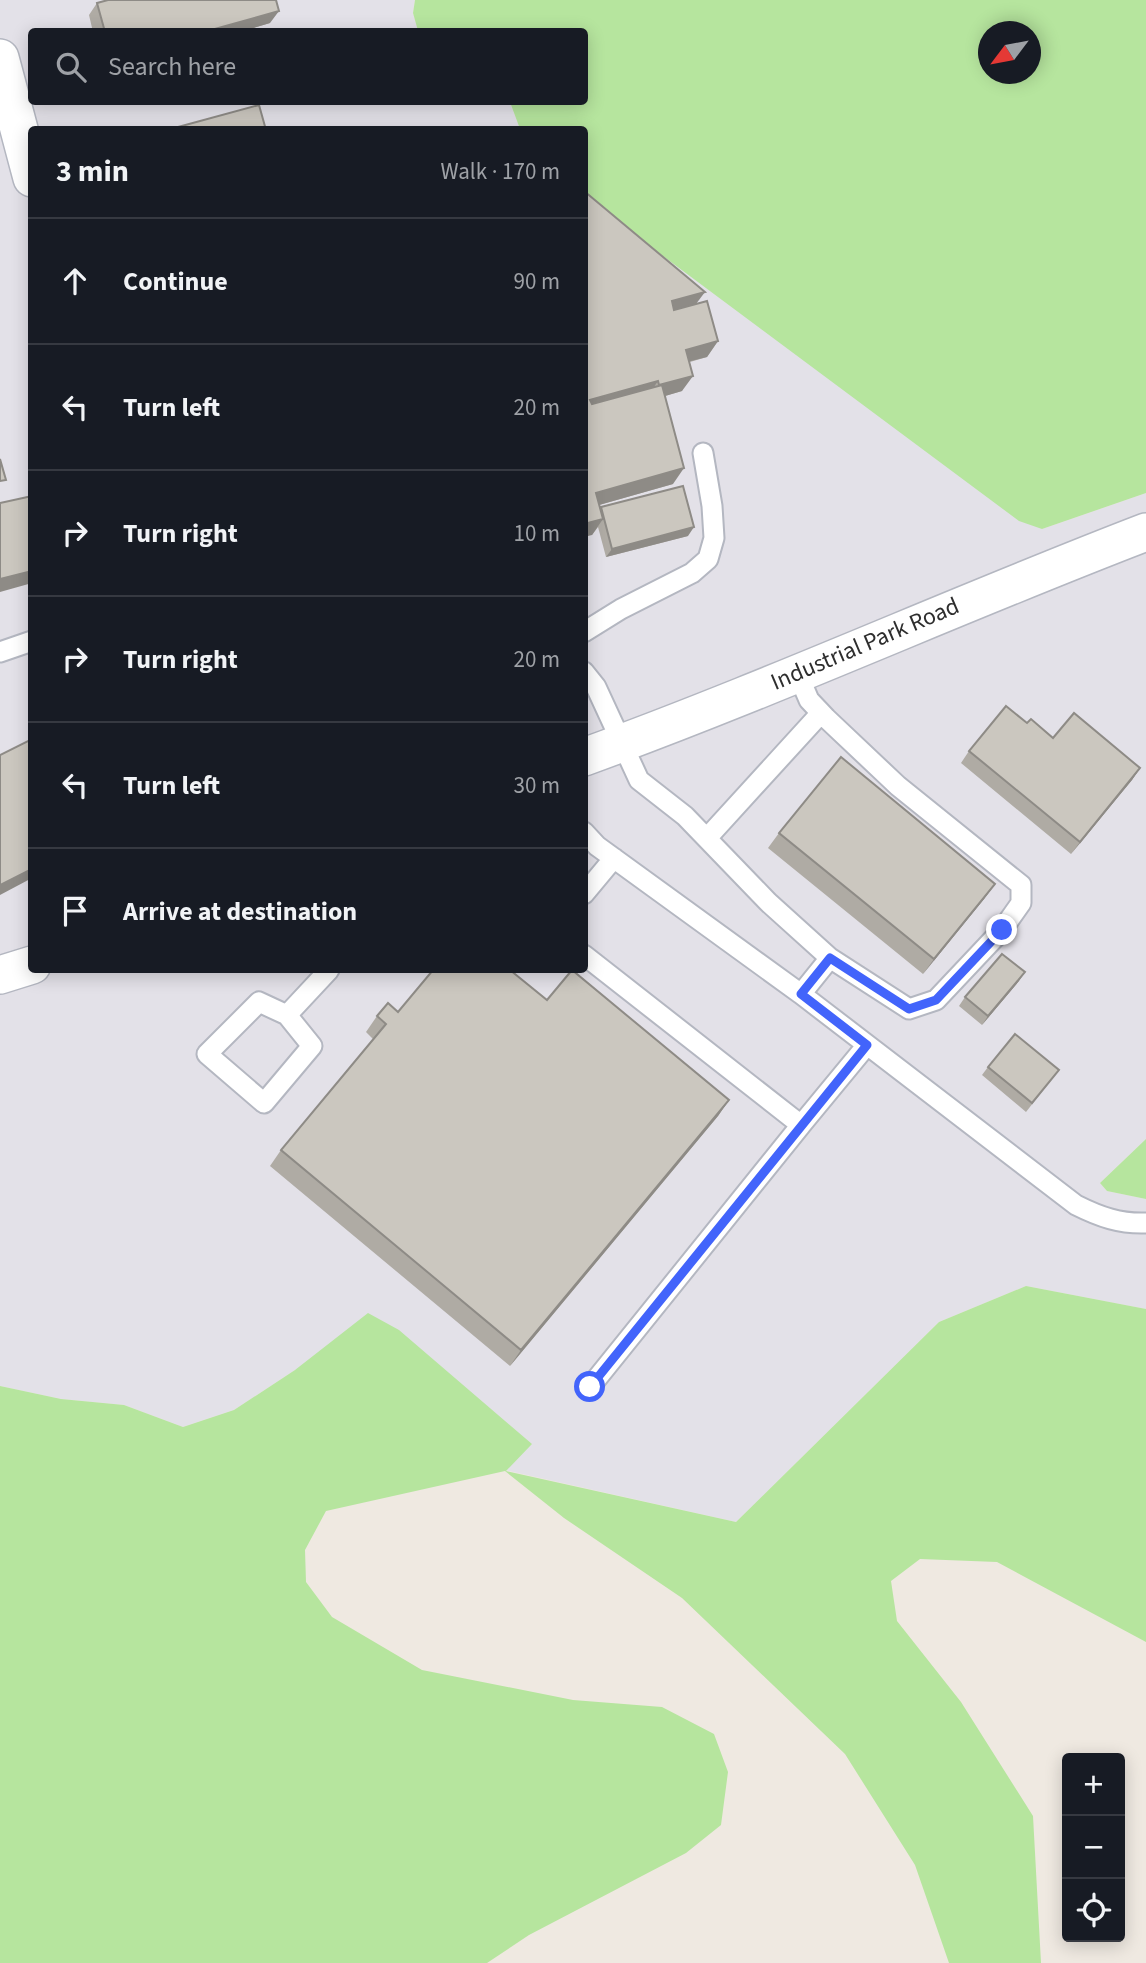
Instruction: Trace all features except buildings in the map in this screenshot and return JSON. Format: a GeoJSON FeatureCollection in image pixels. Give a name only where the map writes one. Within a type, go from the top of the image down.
{"type":"FeatureCollection","features":[{"type":"Feature","properties":{"kind":"street"},"geometry":{"type":"LineString","coordinates":[[0,58],[28,163]]}},
{"type":"Feature","properties":{"kind":"street","name":"Industrial Park Road"},"geometry":{"type":"LineString","coordinates":[[588,756],[1009,584],[1146,532]]}},
{"type":"Feature","properties":{"kind":"street"},"geometry":{"type":"LineString","coordinates":[[0,975],[28,966]]}},
{"type":"Feature","properties":{"kind":"lane"},"geometry":{"type":"LineString","coordinates":[[588,630],[621,609],[692,573],[708,559],[714,538],[712,506],[703,453]]}},
{"type":"Feature","properties":{"kind":"lane"},"geometry":{"type":"LineString","coordinates":[[0,652],[28,642]]}},
{"type":"Feature","properties":{"kind":"lane"},"geometry":{"type":"LineString","coordinates":[[588,677],[596,687],[639,780],[685,816],[768,902],[830,958],[909,1009],[936,1000],[1002,930],[1021,903],[1021,885],[898,786],[821,713],[809,700],[797,672]]}},
{"type":"Feature","properties":{"kind":"lane"},"geometry":{"type":"LineString","coordinates":[[707,838],[821,713]]}},
{"type":"Feature","properties":{"kind":"lane"},"geometry":{"type":"LineString","coordinates":[[588,836],[597,846],[801,994],[1076,1205],[1102,1218],[1146,1223]]}},
{"type":"Feature","properties":{"kind":"lane"},"geometry":{"type":"LineString","coordinates":[[588,889],[614,858]]}},
{"type":"Feature","properties":{"kind":"lane"},"geometry":{"type":"LineString","coordinates":[[588,958],[801,1125]]}},
{"type":"Feature","properties":{"kind":"lane"},"geometry":{"type":"LineString","coordinates":[[801,994],[830,958]]}},
{"type":"Feature","properties":{"kind":"lane"},"geometry":{"type":"LineString","coordinates":[[287,1015],[326,973]]}},
{"type":"Feature","properties":{"kind":"lane"},"geometry":{"type":"LineString","coordinates":[[259,1002],[287,1015],[312,1046],[264,1103],[207,1054],[259,1002]]}},
{"type":"Feature","properties":{"kind":"lane"},"geometry":{"type":"LineString","coordinates":[[590,1387],[867,1045]]}},
{"type":"Feature","properties":{"kind":"shaded area"},"geometry":{"type":"Polygon","coordinates":[[[0,0],[415,0],[413,13],[417,28],[28,28],[28,105],[511,105],[519,126],[28,126],[28,973],[588,973],[588,200],[1042,529],[1146,493],[1146,1139],[1100,1183],[1107,1191],[1146,1199],[1146,1309],[1026,1286],[939,1322],[736,1522],[505,1470],[532,1444],[295,1370],[234,1410],[183,1427],[124,1405],[61,1399],[0,1386],[0,0]]]}},
{"type":"Feature","properties":{"kind":"green space"},"geometry":{"type":"Polygon","coordinates":[[[415,0],[1146,0],[1146,493],[1042,529],[1019,521],[588,200],[588,126],[519,126],[511,105],[588,105],[588,28],[417,28],[413,13],[415,0]]]}},
{"type":"Feature","properties":{"kind":"green space"},"geometry":{"type":"Polygon","coordinates":[[[1146,1139],[1146,1199],[1107,1191],[1100,1183],[1146,1139]]]}},
{"type":"Feature","properties":{"kind":"green space"},"geometry":{"type":"Polygon","coordinates":[[[1026,1286],[1146,1309],[1146,1642],[997,1562],[920,1559],[891,1581],[897,1621],[961,1702],[1033,1816],[1041,1963],[949,1963],[915,1865],[845,1754],[682,1598],[564,1518],[505,1471],[326,1511],[305,1550],[306,1582],[332,1617],[422,1670],[573,1700],[662,1707],[714,1734],[728,1772],[721,1825],[686,1853],[529,1935],[487,1963],[0,1963],[0,1386],[61,1399],[124,1405],[183,1427],[234,1410],[295,1370],[368,1313],[399,1330],[532,1444],[506,1471],[736,1522],[939,1322],[1026,1286]]]}},
{"type":"Feature","properties":{"kind":"route"},"geometry":{"type":"LineString","coordinates":[[590,1387],[867,1045],[801,994],[830,958],[909,1009],[936,1000],[1002,930]]}}]}
